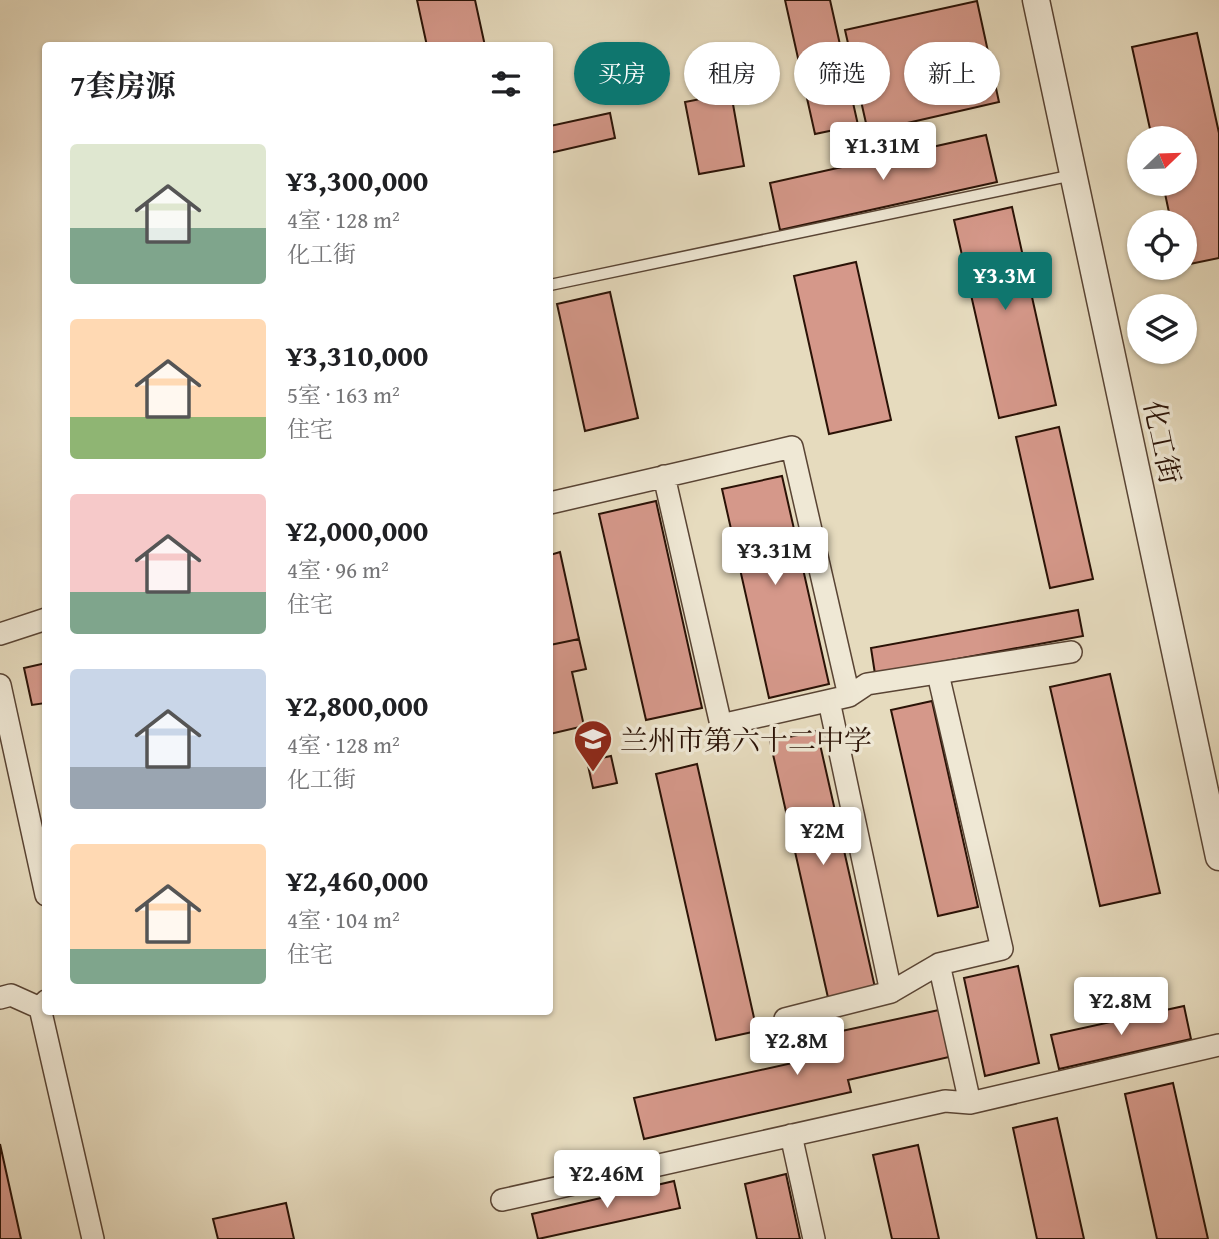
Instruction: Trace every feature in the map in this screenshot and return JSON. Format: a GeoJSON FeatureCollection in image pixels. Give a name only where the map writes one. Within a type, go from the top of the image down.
{"type":"FeatureCollection","features":[{"type":"Feature","properties":{"kind":"street","name":"化工街"},"geometry":{"type":"LineString","coordinates":[[1036,0],[1219,857]]}},
{"type":"Feature","properties":{"kind":"street"},"geometry":{"type":"LineString","coordinates":[[553,502],[792,447],[891,992]]}},
{"type":"Feature","properties":{"kind":"street"},"geometry":{"type":"LineString","coordinates":[[664,477],[721,725],[839,699],[867,684],[1071,652]]}},
{"type":"Feature","properties":{"kind":"street"},"geometry":{"type":"LineString","coordinates":[[0,634],[42,619]]}},
{"type":"Feature","properties":{"kind":"street"},"geometry":{"type":"LineString","coordinates":[[785,1018],[891,992],[939,964],[1002,948],[938,674]]}},
{"type":"Feature","properties":{"kind":"street"},"geometry":{"type":"LineString","coordinates":[[0,685],[42,877]]}},
{"type":"Feature","properties":{"kind":"street"},"geometry":{"type":"LineString","coordinates":[[939,964],[970,1103]]}},
{"type":"Feature","properties":{"kind":"street"},"geometry":{"type":"LineString","coordinates":[[0,998],[11,995],[42,1004]]}},
{"type":"Feature","properties":{"kind":"street"},"geometry":{"type":"LineString","coordinates":[[45,1015],[93,1239]]}},
{"type":"Feature","properties":{"kind":"street"},"geometry":{"type":"LineString","coordinates":[[502,1200],[945,1101],[970,1103],[1219,1045]]}},
{"type":"Feature","properties":{"kind":"street"},"geometry":{"type":"LineString","coordinates":[[791,1135],[814,1239]]}},
{"type":"Feature","properties":{"kind":"lane"},"geometry":{"type":"LineString","coordinates":[[553,284],[1073,175]]}},
{"type":"Feature","properties":{"kind":"building"},"geometry":{"type":"Polygon","coordinates":[[[417,0],[475,0],[484,42],[426,42],[417,0]]]}},
{"type":"Feature","properties":{"kind":"building"},"geometry":{"type":"Polygon","coordinates":[[[785,0],[830,0],[839,42],[794,42],[785,0]]]}},
{"type":"Feature","properties":{"kind":"building"},"geometry":{"type":"Polygon","coordinates":[[[977,1],[986,42],[904,42],[904,105],[986,105],[868,132],[862,105],[890,105],[890,42],[848,42],[845,30],[977,1]]]}},
{"type":"Feature","properties":{"kind":"building"},"geometry":{"type":"Polygon","coordinates":[[[1197,33],[1219,133],[1219,258],[1197,263],[1197,210],[1168,210],[1166,196],[1197,196],[1197,126],[1149,126],[1132,47],[1197,33]]]}},
{"type":"Feature","properties":{"kind":"building"},"geometry":{"type":"Polygon","coordinates":[[[686,105],[733,105],[744,166],[699,174],[686,105]]]}},
{"type":"Feature","properties":{"kind":"building"},"geometry":{"type":"Polygon","coordinates":[[[809,105],[854,105],[858,125],[815,134],[809,105]]]}},
{"type":"Feature","properties":{"kind":"building"},"geometry":{"type":"Polygon","coordinates":[[[610,113],[615,138],[553,152],[553,125],[610,113]]]}},
{"type":"Feature","properties":{"kind":"building"},"geometry":{"type":"Polygon","coordinates":[[[986,135],[997,182],[780,230],[770,183],[986,135]]]}},
{"type":"Feature","properties":{"kind":"building"},"geometry":{"type":"Polygon","coordinates":[[[1012,207],[1056,405],[999,418],[954,220],[1012,207]]]}},
{"type":"Feature","properties":{"kind":"building"},"geometry":{"type":"Polygon","coordinates":[[[856,262],[891,420],[829,434],[794,276],[856,262]]]}},
{"type":"Feature","properties":{"kind":"building"},"geometry":{"type":"Polygon","coordinates":[[[610,292],[638,418],[585,431],[557,304],[610,292]]]}},
{"type":"Feature","properties":{"kind":"building"},"geometry":{"type":"Polygon","coordinates":[[[1059,427],[1093,579],[1050,588],[1016,437],[1059,427]]]}},
{"type":"Feature","properties":{"kind":"building"},"geometry":{"type":"Polygon","coordinates":[[[782,476],[829,684],[769,698],[722,489],[782,476]]]}},
{"type":"Feature","properties":{"kind":"building"},"geometry":{"type":"Polygon","coordinates":[[[656,501],[702,708],[646,720],[599,514],[656,501]]]}},
{"type":"Feature","properties":{"kind":"building"},"geometry":{"type":"Polygon","coordinates":[[[560,552],[579,639],[553,644],[553,554],[560,552]]]}},
{"type":"Feature","properties":{"kind":"building"},"geometry":{"type":"Polygon","coordinates":[[[1078,610],[1083,636],[875,674],[871,648],[1078,610]]]}},
{"type":"Feature","properties":{"kind":"building"},"geometry":{"type":"Polygon","coordinates":[[[579,639],[586,669],[572,672],[584,726],[553,733],[553,644],[579,639]]]}},
{"type":"Feature","properties":{"kind":"building"},"geometry":{"type":"Polygon","coordinates":[[[42,664],[42,704],[32,705],[24,668],[42,664]]]}},
{"type":"Feature","properties":{"kind":"building"},"geometry":{"type":"Polygon","coordinates":[[[1110,674],[1160,893],[1100,906],[1050,687],[1110,674]]]}},
{"type":"Feature","properties":{"kind":"building"},"geometry":{"type":"Polygon","coordinates":[[[932,701],[978,907],[938,916],[891,710],[932,701]]]}},
{"type":"Feature","properties":{"kind":"building"},"geometry":{"type":"Polygon","coordinates":[[[817,731],[876,992],[829,1002],[770,741],[817,731]]]}},
{"type":"Feature","properties":{"kind":"building"},"geometry":{"type":"Polygon","coordinates":[[[611,756],[617,783],[593,788],[587,761],[611,756]]]}},
{"type":"Feature","properties":{"kind":"building"},"geometry":{"type":"Polygon","coordinates":[[[697,764],[757,1031],[716,1040],[656,774],[697,764]]]}},
{"type":"Feature","properties":{"kind":"building"},"geometry":{"type":"Polygon","coordinates":[[[1018,966],[1039,1063],[985,1076],[964,978],[1018,966]]]}},
{"type":"Feature","properties":{"kind":"building"},"geometry":{"type":"Polygon","coordinates":[[[1184,1006],[1191,1039],[1059,1069],[1051,1035],[1184,1006]]]}},
{"type":"Feature","properties":{"kind":"building"},"geometry":{"type":"Polygon","coordinates":[[[939,1010],[949,1057],[848,1080],[851,1092],[644,1139],[634,1098],[842,1052],[837,1032],[939,1010]]]}},
{"type":"Feature","properties":{"kind":"building"},"geometry":{"type":"Polygon","coordinates":[[[1173,1083],[1208,1239],[1157,1239],[1125,1094],[1173,1083]]]}},
{"type":"Feature","properties":{"kind":"building"},"geometry":{"type":"Polygon","coordinates":[[[1057,1118],[1084,1239],[1037,1239],[1013,1128],[1057,1118]]]}},
{"type":"Feature","properties":{"kind":"building"},"geometry":{"type":"Polygon","coordinates":[[[0,1144],[21,1239],[0,1239],[0,1144]]]}},
{"type":"Feature","properties":{"kind":"building"},"geometry":{"type":"Polygon","coordinates":[[[918,1145],[939,1239],[892,1239],[873,1155],[918,1145]]]}},
{"type":"Feature","properties":{"kind":"building"},"geometry":{"type":"Polygon","coordinates":[[[786,1174],[800,1239],[757,1239],[745,1184],[786,1174]]]}},
{"type":"Feature","properties":{"kind":"building"},"geometry":{"type":"Polygon","coordinates":[[[674,1181],[680,1208],[538,1239],[532,1214],[674,1181]]]}},
{"type":"Feature","properties":{"kind":"building"},"geometry":{"type":"Polygon","coordinates":[[[286,1203],[294,1239],[218,1239],[213,1219],[286,1203]]]}},
{"type":"Feature","properties":{"kind":"place","name":"兰州市第六十二中学"},"geometry":{"type":"Point","coordinates":[593,773]}}]}
